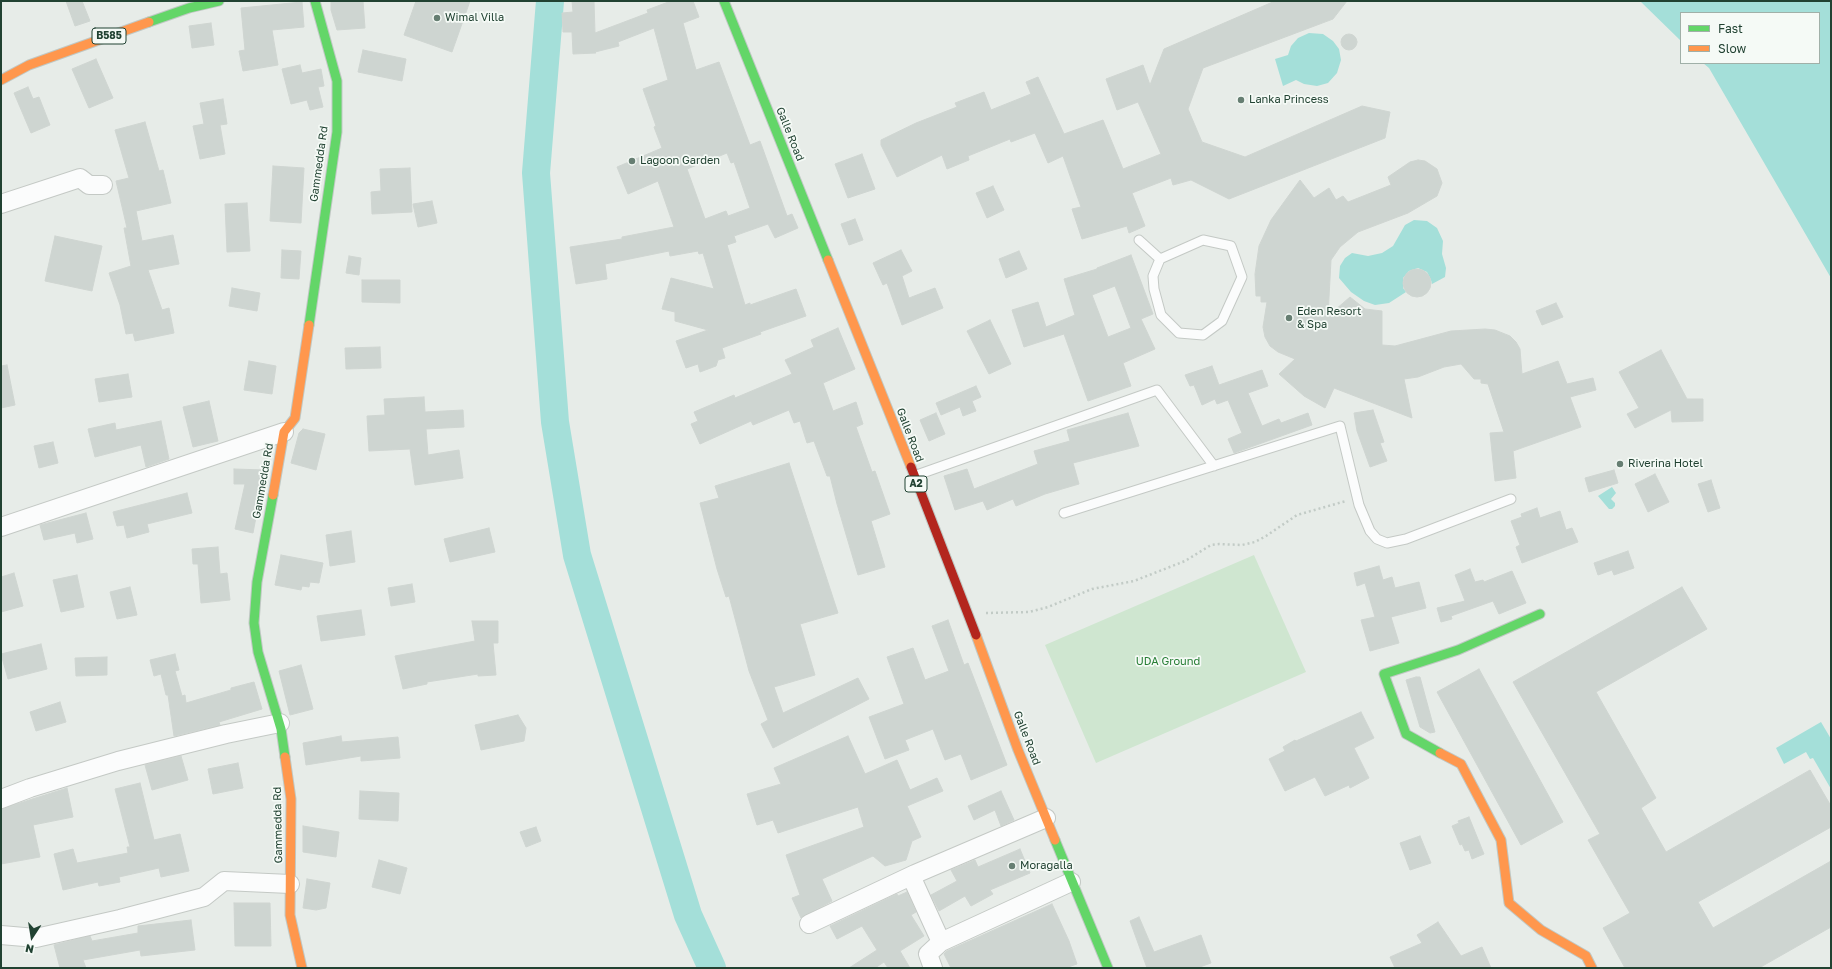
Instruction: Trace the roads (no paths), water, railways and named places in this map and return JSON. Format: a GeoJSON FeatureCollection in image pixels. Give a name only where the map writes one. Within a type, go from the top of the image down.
{"type":"FeatureCollection","features":[{"type":"Feature","properties":{"kind":"main road","name":"B585"},"geometry":{"type":"LineString","coordinates":[[1,80],[29,65],[189,8],[219,1]]}},
{"type":"Feature","properties":{"kind":"main road","name":"Gammedda Rd"},"geometry":{"type":"LineString","coordinates":[[302,968],[290,915],[291,799],[280,723],[258,652],[254,623],[257,582],[284,432],[295,418],[337,132],[336,81],[323,26],[315,1]]}},
{"type":"Feature","properties":{"kind":"main road","name":"Galle Road"},"geometry":{"type":"LineString","coordinates":[[724,1],[865,350],[913,477],[968,614],[1018,750],[1071,882],[1108,968]]}},
{"type":"Feature","properties":{"kind":"main road"},"geometry":{"type":"LineString","coordinates":[[1540,614],[1458,650],[1384,674],[1406,734],[1461,764],[1501,840],[1509,903],[1540,930],[1586,956],[1592,968]]}},
{"type":"Feature","properties":{"kind":"street"},"geometry":{"type":"LineString","coordinates":[[1,204],[80,178],[89,185],[103,185]]}},
{"type":"Feature","properties":{"kind":"street"},"geometry":{"type":"LineString","coordinates":[[1,527],[284,432]]}},
{"type":"Feature","properties":{"kind":"street"},"geometry":{"type":"LineString","coordinates":[[1,799],[30,788],[118,761],[226,734],[280,723]]}},
{"type":"Feature","properties":{"kind":"street"},"geometry":{"type":"LineString","coordinates":[[810,924],[911,876],[1046,818]]}},
{"type":"Feature","properties":{"kind":"street"},"geometry":{"type":"LineString","coordinates":[[911,876],[941,942]]}},
{"type":"Feature","properties":{"kind":"street"},"geometry":{"type":"LineString","coordinates":[[1,935],[36,938],[120,919],[204,897],[224,881],[290,884]]}},
{"type":"Feature","properties":{"kind":"street"},"geometry":{"type":"LineString","coordinates":[[933,968],[928,954],[941,942],[1071,882]]}},
{"type":"Feature","properties":{"kind":"lane"},"geometry":{"type":"LineString","coordinates":[[1139,240],[1160,259]]}},
{"type":"Feature","properties":{"kind":"lane"},"geometry":{"type":"LineString","coordinates":[[1203,240],[1232,246],[1242,277],[1222,321],[1203,335],[1179,333],[1161,315],[1154,289],[1153,276],[1160,259],[1203,240]]}},
{"type":"Feature","properties":{"kind":"lane"},"geometry":{"type":"LineString","coordinates":[[913,477],[1157,390],[1214,466]]}},
{"type":"Feature","properties":{"kind":"lane"},"geometry":{"type":"LineString","coordinates":[[1064,513],[1340,426],[1359,505],[1370,530],[1377,539],[1388,543],[1406,539],[1511,499]]}},
{"type":"Feature","properties":{"kind":"water"},"geometry":{"type":"Polygon","coordinates":[[[1640,1],[1831,1],[1831,278],[1709,68],[1704,64],[1820,64],[1820,12],[1680,12],[1680,40],[1640,1]]]}},
{"type":"Feature","properties":{"kind":"water"},"geometry":{"type":"Polygon","coordinates":[[[1309,33],[1323,34],[1333,41],[1339,49],[1341,60],[1337,73],[1328,83],[1317,86],[1304,84],[1296,80],[1283,86],[1275,59],[1288,55],[1291,46],[1298,38],[1309,33]]]}},
{"type":"Feature","properties":{"kind":"water"},"geometry":{"type":"Polygon","coordinates":[[[1414,220],[1427,221],[1437,228],[1443,241],[1442,254],[1446,268],[1445,277],[1432,284],[1427,272],[1418,268],[1409,271],[1403,278],[1403,288],[1406,292],[1389,303],[1375,305],[1364,301],[1351,292],[1339,278],[1340,266],[1345,258],[1352,253],[1368,256],[1382,253],[1393,246],[1405,225],[1414,220]]]}},
{"type":"Feature","properties":{"kind":"water"},"geometry":{"type":"Polygon","coordinates":[[[1612,487],[1616,493],[1611,499],[1615,503],[1615,506],[1612,509],[1609,509],[1598,496],[1612,487]]]}},
{"type":"Feature","properties":{"kind":"water"},"geometry":{"type":"Polygon","coordinates":[[[1821,722],[1831,739],[1831,789],[1813,758],[1810,759],[1806,752],[1784,764],[1776,748],[1821,722]]]}},
{"type":"Feature","properties":{"kind":"waterway"},"geometry":{"type":"LineString","coordinates":[[550,1],[536,173],[555,422],[577,555],[688,915],[712,968]]}},
{"type":"Feature","properties":{"kind":"place","name":"Wimal Villa"},"geometry":{"type":"Point","coordinates":[437,18]}},
{"type":"Feature","properties":{"kind":"place","name":"Lanka Princess"},"geometry":{"type":"Point","coordinates":[1241,100]}},
{"type":"Feature","properties":{"kind":"place","name":"Lagoon Garden"},"geometry":{"type":"Point","coordinates":[632,161]}},
{"type":"Feature","properties":{"kind":"place","name":"Eden Resort & Spa"},"geometry":{"type":"Point","coordinates":[1289,318]}},
{"type":"Feature","properties":{"kind":"place","name":"Riverina Hotel"},"geometry":{"type":"Point","coordinates":[1620,464]}},
{"type":"Feature","properties":{"kind":"place","name":"Moragalla"},"geometry":{"type":"Point","coordinates":[1012,866]}},
{"type":"Feature","properties":{"kind":"park label","name":"UDA Ground"},"geometry":{"type":"Point","coordinates":[1168,662]}}]}
